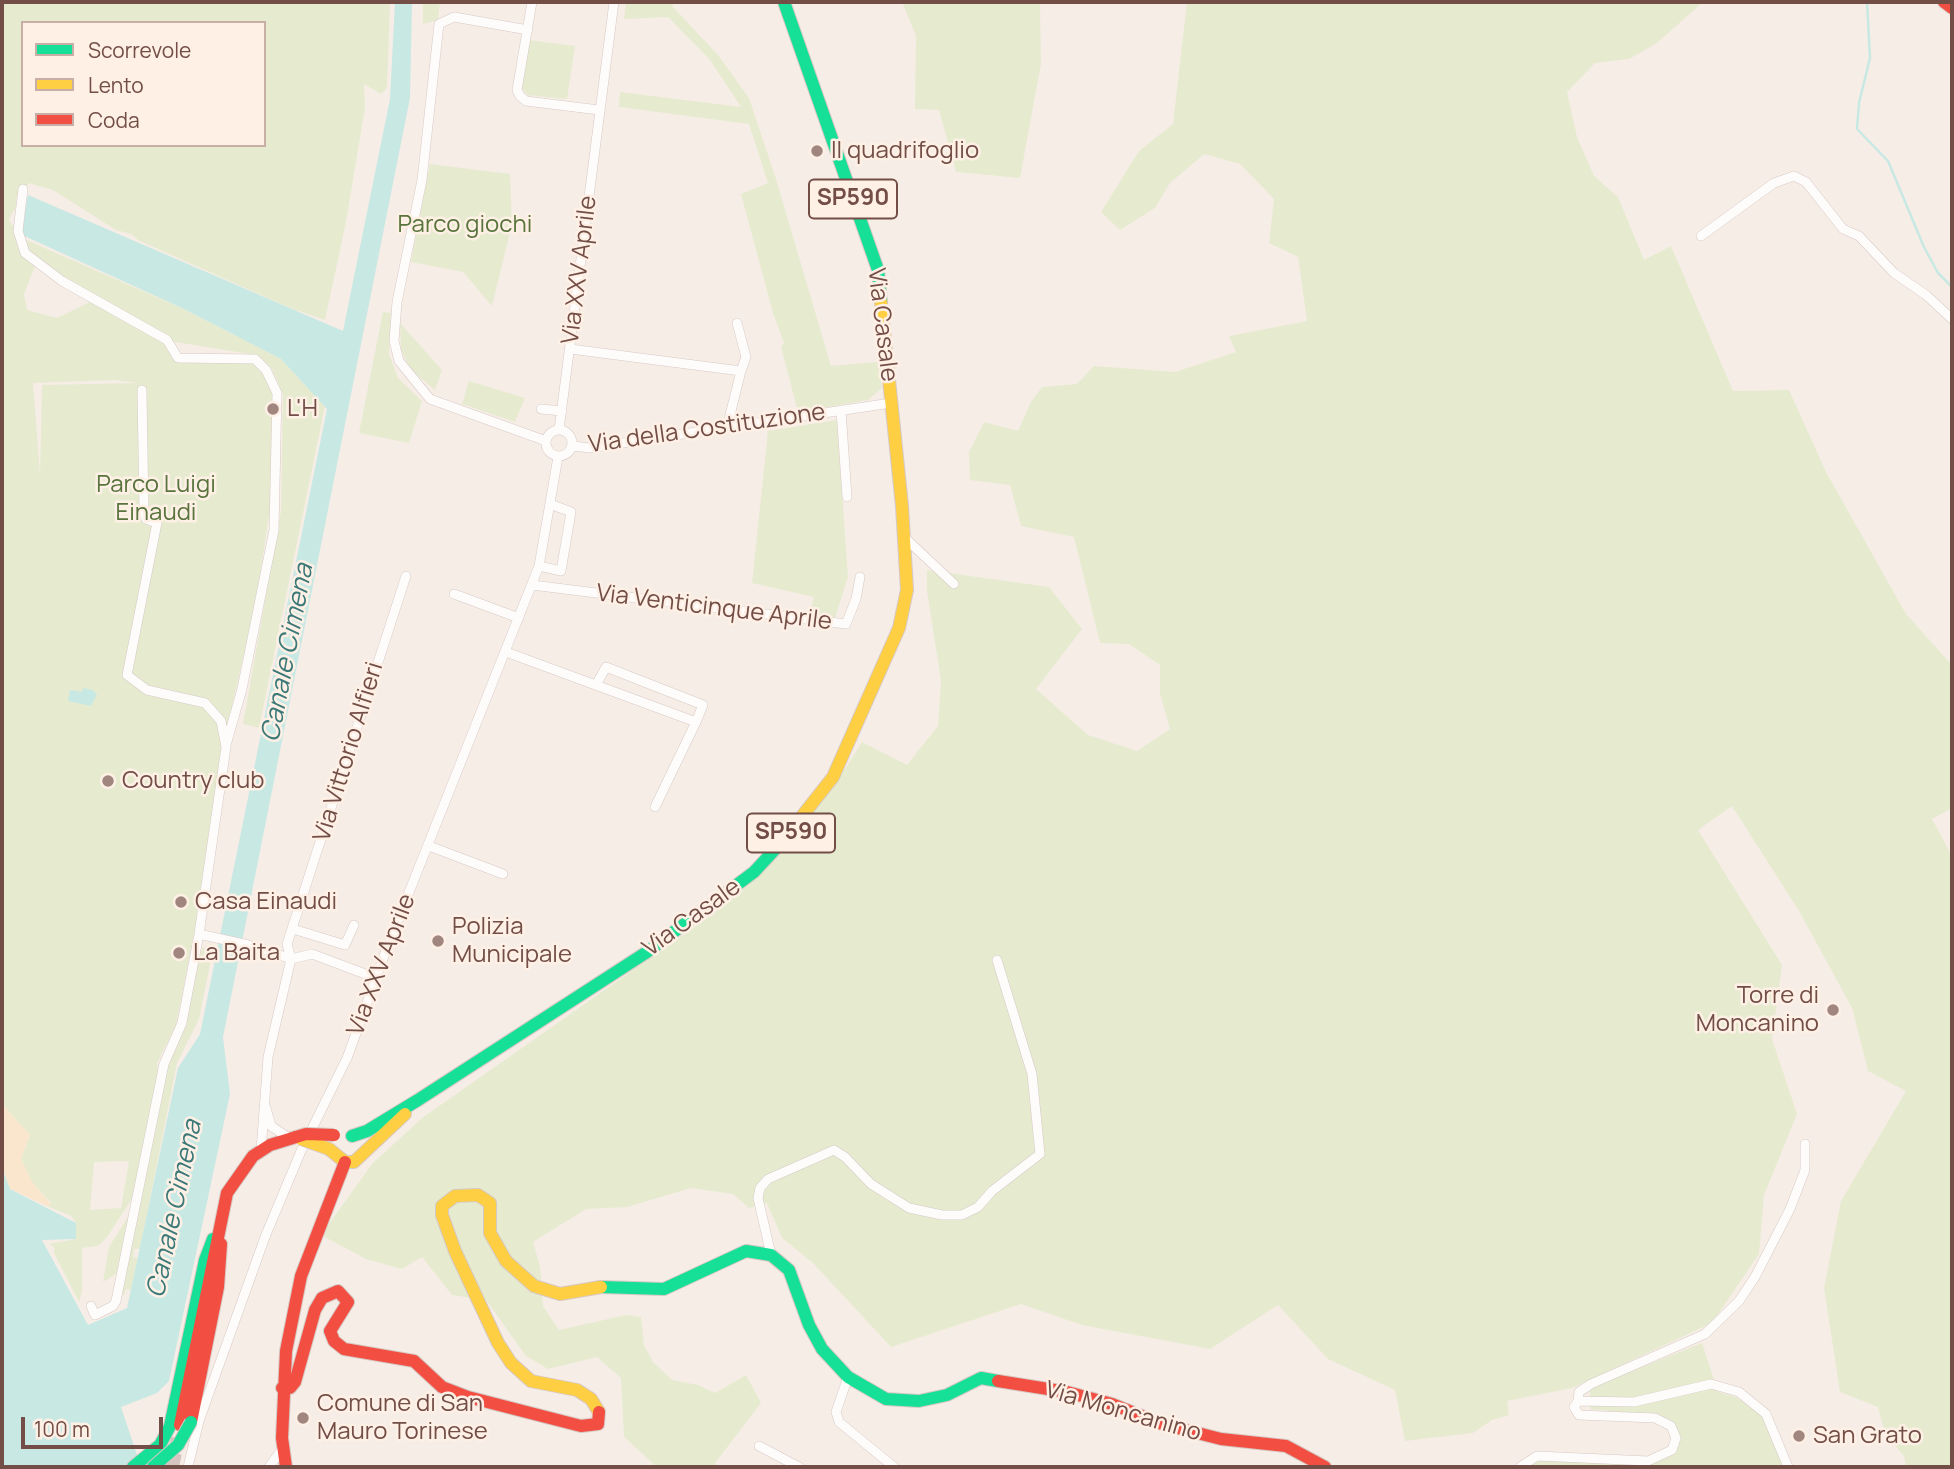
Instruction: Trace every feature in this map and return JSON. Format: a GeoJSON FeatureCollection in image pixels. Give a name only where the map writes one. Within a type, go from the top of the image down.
{"type":"FeatureCollection","features":[{"type":"Feature","properties":{"kind":"main road","name":"Via Casale"},"geometry":{"type":"LineString","coordinates":[[418,1100],[647,952],[754,872],[798,825],[833,777],[855,737],[899,628],[907,590],[904,537],[878,270],[784,2]]}},
{"type":"Feature","properties":{"kind":"main road"},"geometry":{"type":"LineString","coordinates":[[1944,2],[1952,8]]}},
{"type":"Feature","properties":{"kind":"main road","name":"SP590"},"geometry":{"type":"LineString","coordinates":[[344,1136],[418,1100]]}},
{"type":"Feature","properties":{"kind":"main road","name":"SP590"},"geometry":{"type":"LineString","coordinates":[[338,1156],[354,1162],[418,1100]]}},
{"type":"Feature","properties":{"kind":"main road"},"geometry":{"type":"LineString","coordinates":[[134,1467],[160,1445],[172,1418],[205,1260],[231,1184],[245,1165],[261,1151],[306,1134],[344,1136],[359,1140],[362,1153]]}},
{"type":"Feature","properties":{"kind":"main road"},"geometry":{"type":"LineString","coordinates":[[286,1467],[282,1388],[286,1351],[301,1276],[338,1156],[337,1144],[344,1136]]}},
{"type":"Feature","properties":{"kind":"main road"},"geometry":{"type":"LineString","coordinates":[[292,1138],[338,1156]]}},
{"type":"Feature","properties":{"kind":"main road"},"geometry":{"type":"LineString","coordinates":[[282,1388],[290,1388],[295,1382],[315,1310],[322,1298],[338,1291],[348,1302],[334,1320],[330,1331],[334,1341],[344,1349],[414,1361],[442,1387],[468,1397],[581,1426],[598,1424],[599,1412],[591,1399],[577,1390],[531,1381],[512,1363],[498,1343],[444,1222],[442,1206],[455,1196],[486,1198],[492,1207],[490,1233],[506,1261],[534,1286],[560,1294],[611,1284],[664,1289],[746,1251],[771,1255]]}},
{"type":"Feature","properties":{"kind":"main road"},"geometry":{"type":"LineString","coordinates":[[153,1467],[178,1446],[186,1424],[218,1287],[221,1219]]}},
{"type":"Feature","properties":{"kind":"main road","name":"Via Moncanino"},"geometry":{"type":"LineString","coordinates":[[771,1255],[789,1270],[809,1325],[822,1349],[848,1377],[886,1399],[919,1401],[933,1398],[981,1378],[1067,1392],[1112,1404],[1162,1424],[1209,1436],[1286,1446],[1325,1467]]}},
{"type":"Feature","properties":{"kind":"street"},"geometry":{"type":"LineString","coordinates":[[532,2],[517,90],[520,96],[526,101],[599,110]]}},
{"type":"Feature","properties":{"kind":"street","name":"Via XXV Aprile"},"geometry":{"type":"LineString","coordinates":[[559,430],[614,2]]}},
{"type":"Feature","properties":{"kind":"street"},"geometry":{"type":"LineString","coordinates":[[528,30],[454,17],[439,24],[422,180],[401,276],[394,341],[399,361],[430,399],[546,441]]}},
{"type":"Feature","properties":{"kind":"street"},"geometry":{"type":"LineString","coordinates":[[1701,236],[1774,183],[1794,176],[1806,182],[1843,229],[1858,236],[1894,273],[1926,295],[1952,319]]}},
{"type":"Feature","properties":{"kind":"street"},"geometry":{"type":"LineString","coordinates":[[23,189],[18,231],[25,253],[62,281],[167,340],[178,358],[255,359],[266,370],[276,393],[274,530],[243,689],[226,747],[199,934],[182,1023],[163,1064],[116,1301],[113,1306],[95,1315],[91,1306]]}},
{"type":"Feature","properties":{"kind":"street"},"geometry":{"type":"LineString","coordinates":[[727,427],[746,357],[745,338],[737,323]]}},
{"type":"Feature","properties":{"kind":"street"},"geometry":{"type":"LineString","coordinates":[[570,349],[741,371]]}},
{"type":"Feature","properties":{"kind":"street"},"geometry":{"type":"LineString","coordinates":[[142,390],[144,511],[146,519],[157,523],[127,675],[146,690],[205,703],[221,721],[226,747]]}},
{"type":"Feature","properties":{"kind":"street","name":"Via della Costituzione"},"geometry":{"type":"LineString","coordinates":[[573,446],[589,448],[891,403]]}},
{"type":"Feature","properties":{"kind":"street"},"geometry":{"type":"LineString","coordinates":[[541,409],[562,411]]}},
{"type":"Feature","properties":{"kind":"street","name":"Via della Costituzione"},"geometry":{"type":"LineString","coordinates":[[841,410],[847,498]]}},
{"type":"Feature","properties":{"kind":"street"},"geometry":{"type":"LineString","coordinates":[[559,430],[570,435],[573,446],[565,456],[558,457],[549,452],[546,441],[552,432],[559,430]]}},
{"type":"Feature","properties":{"kind":"street","name":"Via XXV Aprile"},"geometry":{"type":"LineString","coordinates":[[188,1467],[199,1421],[265,1237],[301,1151],[347,1058],[539,566],[558,457]]}},
{"type":"Feature","properties":{"kind":"street"},"geometry":{"type":"LineString","coordinates":[[539,566],[561,571],[571,512],[550,504]]}},
{"type":"Feature","properties":{"kind":"street"},"geometry":{"type":"LineString","coordinates":[[904,537],[954,584]]}},
{"type":"Feature","properties":{"kind":"street","name":"Via Vittorio Alfieri"},"geometry":{"type":"LineString","coordinates":[[261,1151],[273,1025],[291,958],[287,944],[406,576]]}},
{"type":"Feature","properties":{"kind":"street","name":"Via Venticinque Aprile"},"geometry":{"type":"LineString","coordinates":[[532,585],[846,624],[856,599],[860,577]]}},
{"type":"Feature","properties":{"kind":"street"},"geometry":{"type":"LineString","coordinates":[[454,594],[519,618]]}},
{"type":"Feature","properties":{"kind":"street"},"geometry":{"type":"LineString","coordinates":[[506,652],[696,722]]}},
{"type":"Feature","properties":{"kind":"street"},"geometry":{"type":"LineString","coordinates":[[596,685],[606,667],[703,705],[655,807]]}},
{"type":"Feature","properties":{"kind":"street"},"geometry":{"type":"LineString","coordinates":[[646,703],[653,685]]}},
{"type":"Feature","properties":{"kind":"street"},"geometry":{"type":"LineString","coordinates":[[429,846],[503,874]]}},
{"type":"Feature","properties":{"kind":"street"},"geometry":{"type":"LineString","coordinates":[[293,929],[345,945],[354,925]]}},
{"type":"Feature","properties":{"kind":"street"},"geometry":{"type":"LineString","coordinates":[[199,934],[291,958],[312,954],[376,978]]}},
{"type":"Feature","properties":{"kind":"street"},"geometry":{"type":"LineString","coordinates":[[771,1255],[758,1198],[760,1188],[768,1179],[834,1150],[845,1157],[872,1184],[909,1208],[942,1215],[961,1215],[978,1207],[992,1191],[1041,1154],[1032,1074],[997,960]]}},
{"type":"Feature","properties":{"kind":"street"},"geometry":{"type":"LineString","coordinates":[[265,1101],[271,1126],[292,1138]]}},
{"type":"Feature","properties":{"kind":"street"},"geometry":{"type":"LineString","coordinates":[[1520,1467],[1537,1456],[1648,1461],[1672,1450],[1676,1438],[1671,1426],[1655,1418],[1579,1415],[1574,1408],[1579,1392],[1591,1384],[1705,1334],[1739,1301],[1755,1277],[1790,1209],[1805,1170],[1805,1144]]}},
{"type":"Feature","properties":{"kind":"street"},"geometry":{"type":"LineString","coordinates":[[848,1377],[836,1412],[839,1422],[894,1467]]}},
{"type":"Feature","properties":{"kind":"street"},"geometry":{"type":"LineString","coordinates":[[1577,1401],[1634,1402],[1711,1384],[1739,1392],[1766,1414],[1788,1467]]}},
{"type":"Feature","properties":{"kind":"street"},"geometry":{"type":"LineString","coordinates":[[759,1446],[799,1467]]}},
{"type":"Feature","properties":{"kind":"street"},"geometry":{"type":"LineString","coordinates":[[269,1467],[283,1448]]}},
{"type":"Feature","properties":{"kind":"green space","name":"Parco Luigi Einaudi"},"geometry":{"type":"Polygon","coordinates":[[[2,2],[390,2],[387,88],[381,94],[364,84],[365,108],[346,222],[325,320],[290,308],[138,240],[131,234],[116,230],[53,190],[29,183],[16,199],[16,207],[9,219],[12,225],[22,225],[22,238],[184,309],[281,359],[325,406],[259,728],[243,724],[281,511],[283,394],[272,369],[256,355],[175,342],[90,294],[29,254],[35,266],[24,294],[27,310],[57,318],[90,302],[165,341],[173,359],[253,361],[268,379],[275,402],[270,509],[256,601],[222,750],[198,914],[176,1025],[157,1063],[158,1073],[137,1191],[107,1237],[98,1246],[82,1248],[82,1291],[79,1302],[54,1253],[54,1247],[49,1244],[76,1239],[76,1223],[71,1216],[47,1206],[51,1203],[32,1182],[21,1159],[30,1135],[2,1104],[2,2]],[[115,380],[33,383],[40,474],[42,385],[137,383],[115,380]],[[129,1161],[94,1162],[90,1210],[121,1208],[129,1161]]]}},
{"type":"Feature","properties":{"kind":"green space"},"geometry":{"type":"Polygon","coordinates":[[[423,2],[440,2],[438,20],[423,24],[423,2]]]}},
{"type":"Feature","properties":{"kind":"green space"},"geometry":{"type":"Polygon","coordinates":[[[626,2],[672,2],[673,7],[718,55],[749,98],[776,179],[831,366],[878,362],[882,388],[868,400],[798,412],[781,347],[784,343],[773,313],[741,194],[768,183],[749,124],[619,107],[620,92],[741,107],[710,60],[668,17],[624,19],[626,2]]]}},
{"type":"Feature","properties":{"kind":"green space"},"geometry":{"type":"Polygon","coordinates":[[[902,2],[1040,2],[1041,64],[1020,178],[956,172],[939,110],[915,109],[916,36],[902,2]]]}},
{"type":"Feature","properties":{"kind":"green space"},"geometry":{"type":"Polygon","coordinates":[[[1187,2],[1703,2],[1657,43],[1629,59],[1595,63],[1567,92],[1577,137],[1594,176],[1618,197],[1644,260],[1671,246],[1733,391],[1789,390],[1826,472],[1906,614],[1952,665],[1952,808],[1932,819],[1952,856],[1952,1467],[1906,1467],[1904,1456],[1885,1434],[1878,1407],[1840,1392],[1824,1288],[1841,1201],[1906,1091],[1868,1071],[1852,1008],[1799,911],[1732,806],[1698,830],[1782,965],[1772,1039],[1797,1114],[1764,1195],[1759,1254],[1712,1323],[1572,1388],[1507,1401],[1509,1415],[1492,1420],[1473,1433],[1405,1441],[1395,1390],[1328,1359],[1278,1305],[1210,1349],[1082,1325],[1021,1304],[891,1347],[813,1263],[782,1238],[767,1203],[749,1208],[733,1194],[691,1188],[627,1207],[586,1209],[533,1242],[540,1266],[543,1306],[559,1330],[626,1315],[641,1317],[644,1345],[653,1362],[672,1380],[698,1385],[715,1393],[746,1375],[761,1403],[715,1463],[717,1467],[657,1467],[624,1437],[621,1378],[597,1357],[548,1369],[526,1356],[486,1300],[452,1295],[422,1257],[402,1269],[366,1259],[321,1235],[372,1164],[422,1118],[713,914],[751,883],[838,780],[862,742],[907,765],[938,726],[941,681],[927,591],[927,570],[1049,587],[1082,629],[1036,689],[1088,735],[1137,751],[1170,729],[1160,694],[1160,665],[1129,644],[1100,643],[1074,537],[1021,526],[1010,485],[970,480],[969,452],[984,422],[1018,431],[1031,402],[1042,387],[1077,384],[1094,366],[1175,372],[1236,352],[1229,336],[1307,321],[1298,257],[1269,243],[1274,199],[1240,164],[1204,154],[1170,183],[1155,208],[1120,230],[1101,212],[1139,151],[1173,124],[1187,2]]]}},
{"type":"Feature","properties":{"kind":"green space"},"geometry":{"type":"Polygon","coordinates":[[[528,40],[575,46],[567,99],[527,95],[521,87],[528,40]]]}},
{"type":"Feature","properties":{"kind":"green space","name":"Parco giochi"},"geometry":{"type":"Polygon","coordinates":[[[430,164],[510,174],[512,224],[492,306],[463,272],[411,262],[430,164]]]}},
{"type":"Feature","properties":{"kind":"green space"},"geometry":{"type":"Polygon","coordinates":[[[383,312],[391,313],[389,354],[398,378],[422,401],[409,443],[359,433],[383,312]]]}},
{"type":"Feature","properties":{"kind":"green space"},"geometry":{"type":"Polygon","coordinates":[[[400,323],[442,370],[435,390],[411,370],[401,350],[400,323]]]}},
{"type":"Feature","properties":{"kind":"green space"},"geometry":{"type":"Polygon","coordinates":[[[469,381],[525,398],[515,422],[462,404],[469,381]]]}},
{"type":"Feature","properties":{"kind":"green space"},"geometry":{"type":"Polygon","coordinates":[[[837,420],[848,577],[835,618],[808,618],[814,597],[752,583],[768,431],[837,420]]]}},
{"type":"Feature","properties":{"kind":"green space"},"geometry":{"type":"Polygon","coordinates":[[[214,945],[199,1019],[177,1063],[140,1249],[134,1249],[133,1257],[138,1258],[131,1290],[126,1289],[124,1295],[121,1294],[162,1080],[184,1022],[202,948],[214,945]]]}},
{"type":"Feature","properties":{"kind":"green space"},"geometry":{"type":"Polygon","coordinates":[[[131,1212],[119,1272],[103,1282],[109,1247],[131,1212]]]}},
{"type":"Feature","properties":{"kind":"green space"},"geometry":{"type":"Polygon","coordinates":[[[1702,1343],[1718,1392],[1736,1397],[1762,1416],[1784,1467],[1531,1467],[1539,1460],[1649,1465],[1679,1439],[1657,1416],[1590,1409],[1590,1388],[1702,1343]]]}},
{"type":"Feature","properties":{"kind":"sand"},"geometry":{"type":"Polygon","coordinates":[[[2,1104],[30,1135],[21,1159],[32,1182],[51,1204],[47,1206],[10,1189],[2,1168],[2,1104]]]}},
{"type":"Feature","properties":{"kind":"water","name":"Canale Cimena"},"geometry":{"type":"Polygon","coordinates":[[[395,2],[412,2],[410,98],[223,1037],[230,1094],[169,1381],[157,1393],[121,1407],[141,1467],[2,1467],[2,1168],[10,1189],[76,1223],[76,1239],[42,1240],[88,1325],[127,1308],[178,1068],[200,1034],[327,409],[281,359],[184,309],[20,234],[28,195],[343,331],[390,99],[395,2]]]}},
{"type":"Feature","properties":{"kind":"water"},"geometry":{"type":"Polygon","coordinates":[[[83,688],[93,690],[97,695],[91,706],[68,701],[70,690],[82,692],[83,688]]]}},
{"type":"Feature","properties":{"kind":"waterway"},"geometry":{"type":"LineString","coordinates":[[1867,2],[1870,58],[1859,103],[1857,129],[1888,161],[1924,247],[1938,273],[1952,287]]}},
{"type":"Feature","properties":{"kind":"tunnel"},"geometry":{"type":"LineString","coordinates":[[172,1467],[178,1438]]}},
{"type":"Feature","properties":{"kind":"traffic: fast"},"geometry":{"type":"LineString","coordinates":[[784,2],[878,270],[881,302]]}},
{"type":"Feature","properties":{"kind":"traffic: fast"},"geometry":{"type":"LineString","coordinates":[[352,1136],[367,1131],[418,1100],[647,952],[754,872],[780,844]]}},
{"type":"Feature","properties":{"kind":"traffic: fast"},"geometry":{"type":"LineString","coordinates":[[133,1467],[160,1445],[170,1426],[205,1260],[213,1239]]}},
{"type":"Feature","properties":{"kind":"traffic: fast"},"geometry":{"type":"LineString","coordinates":[[601,1287],[664,1289],[746,1251],[771,1255],[789,1270],[809,1325],[822,1349],[848,1377],[886,1399],[919,1401],[947,1395],[981,1378],[998,1381]]}},
{"type":"Feature","properties":{"kind":"traffic: fast"},"geometry":{"type":"LineString","coordinates":[[153,1467],[178,1445],[191,1422]]}},
{"type":"Feature","properties":{"kind":"traffic: slow"},"geometry":{"type":"LineString","coordinates":[[780,844],[833,777],[899,628],[907,590],[902,506],[881,302]]}},
{"type":"Feature","properties":{"kind":"traffic: slow"},"geometry":{"type":"LineString","coordinates":[[329,1149],[345,1162],[354,1162],[405,1114]]}},
{"type":"Feature","properties":{"kind":"traffic: slow"},"geometry":{"type":"LineString","coordinates":[[301,1139],[329,1149]]}},
{"type":"Feature","properties":{"kind":"traffic: slow"},"geometry":{"type":"LineString","coordinates":[[599,1412],[591,1399],[577,1390],[531,1381],[511,1363],[498,1343],[455,1251],[442,1215],[442,1206],[455,1196],[478,1195],[490,1203],[490,1233],[506,1261],[534,1286],[560,1294],[601,1287]]}},
{"type":"Feature","properties":{"kind":"traffic: jam"},"geometry":{"type":"LineString","coordinates":[[1944,2],[1952,8]]}},
{"type":"Feature","properties":{"kind":"traffic: jam"},"geometry":{"type":"LineString","coordinates":[[296,1137],[306,1134],[334,1135]]}},
{"type":"Feature","properties":{"kind":"traffic: jam"},"geometry":{"type":"LineString","coordinates":[[180,1425],[227,1193],[253,1156],[270,1145],[296,1137]]}},
{"type":"Feature","properties":{"kind":"traffic: jam"},"geometry":{"type":"LineString","coordinates":[[286,1467],[282,1438],[286,1351],[301,1276],[345,1162]]}},
{"type":"Feature","properties":{"kind":"traffic: jam"},"geometry":{"type":"LineString","coordinates":[[191,1422],[218,1287],[221,1244]]}},
{"type":"Feature","properties":{"kind":"traffic: jam"},"geometry":{"type":"LineString","coordinates":[[282,1388],[290,1388],[295,1382],[315,1310],[322,1298],[338,1291],[348,1302],[330,1331],[334,1341],[344,1349],[414,1361],[442,1387],[468,1397],[581,1426],[598,1424],[599,1412]]}},
{"type":"Feature","properties":{"kind":"traffic: jam"},"geometry":{"type":"LineString","coordinates":[[998,1381],[1067,1392],[1112,1404],[1162,1424],[1221,1439],[1286,1446],[1325,1467]]}},
{"type":"Feature","properties":{"kind":"place","name":"Il quadrifoglio"},"geometry":{"type":"Point","coordinates":[817,151]}},
{"type":"Feature","properties":{"kind":"place","name":"L'H"},"geometry":{"type":"Point","coordinates":[273,409]}},
{"type":"Feature","properties":{"kind":"place","name":"Country club"},"geometry":{"type":"Point","coordinates":[108,781]}},
{"type":"Feature","properties":{"kind":"place","name":"Casa Einaudi"},"geometry":{"type":"Point","coordinates":[181,902]}},
{"type":"Feature","properties":{"kind":"place","name":"Polizia Municipale"},"geometry":{"type":"Point","coordinates":[438,941]}},
{"type":"Feature","properties":{"kind":"place","name":"La Baita"},"geometry":{"type":"Point","coordinates":[179,953]}},
{"type":"Feature","properties":{"kind":"place","name":"Torre di Moncanino"},"geometry":{"type":"Point","coordinates":[1833,1010]}},
{"type":"Feature","properties":{"kind":"place","name":"Comune di San Mauro Torinese"},"geometry":{"type":"Point","coordinates":[303,1418]}},
{"type":"Feature","properties":{"kind":"place","name":"San Grato"},"geometry":{"type":"Point","coordinates":[1799,1436]}}]}
